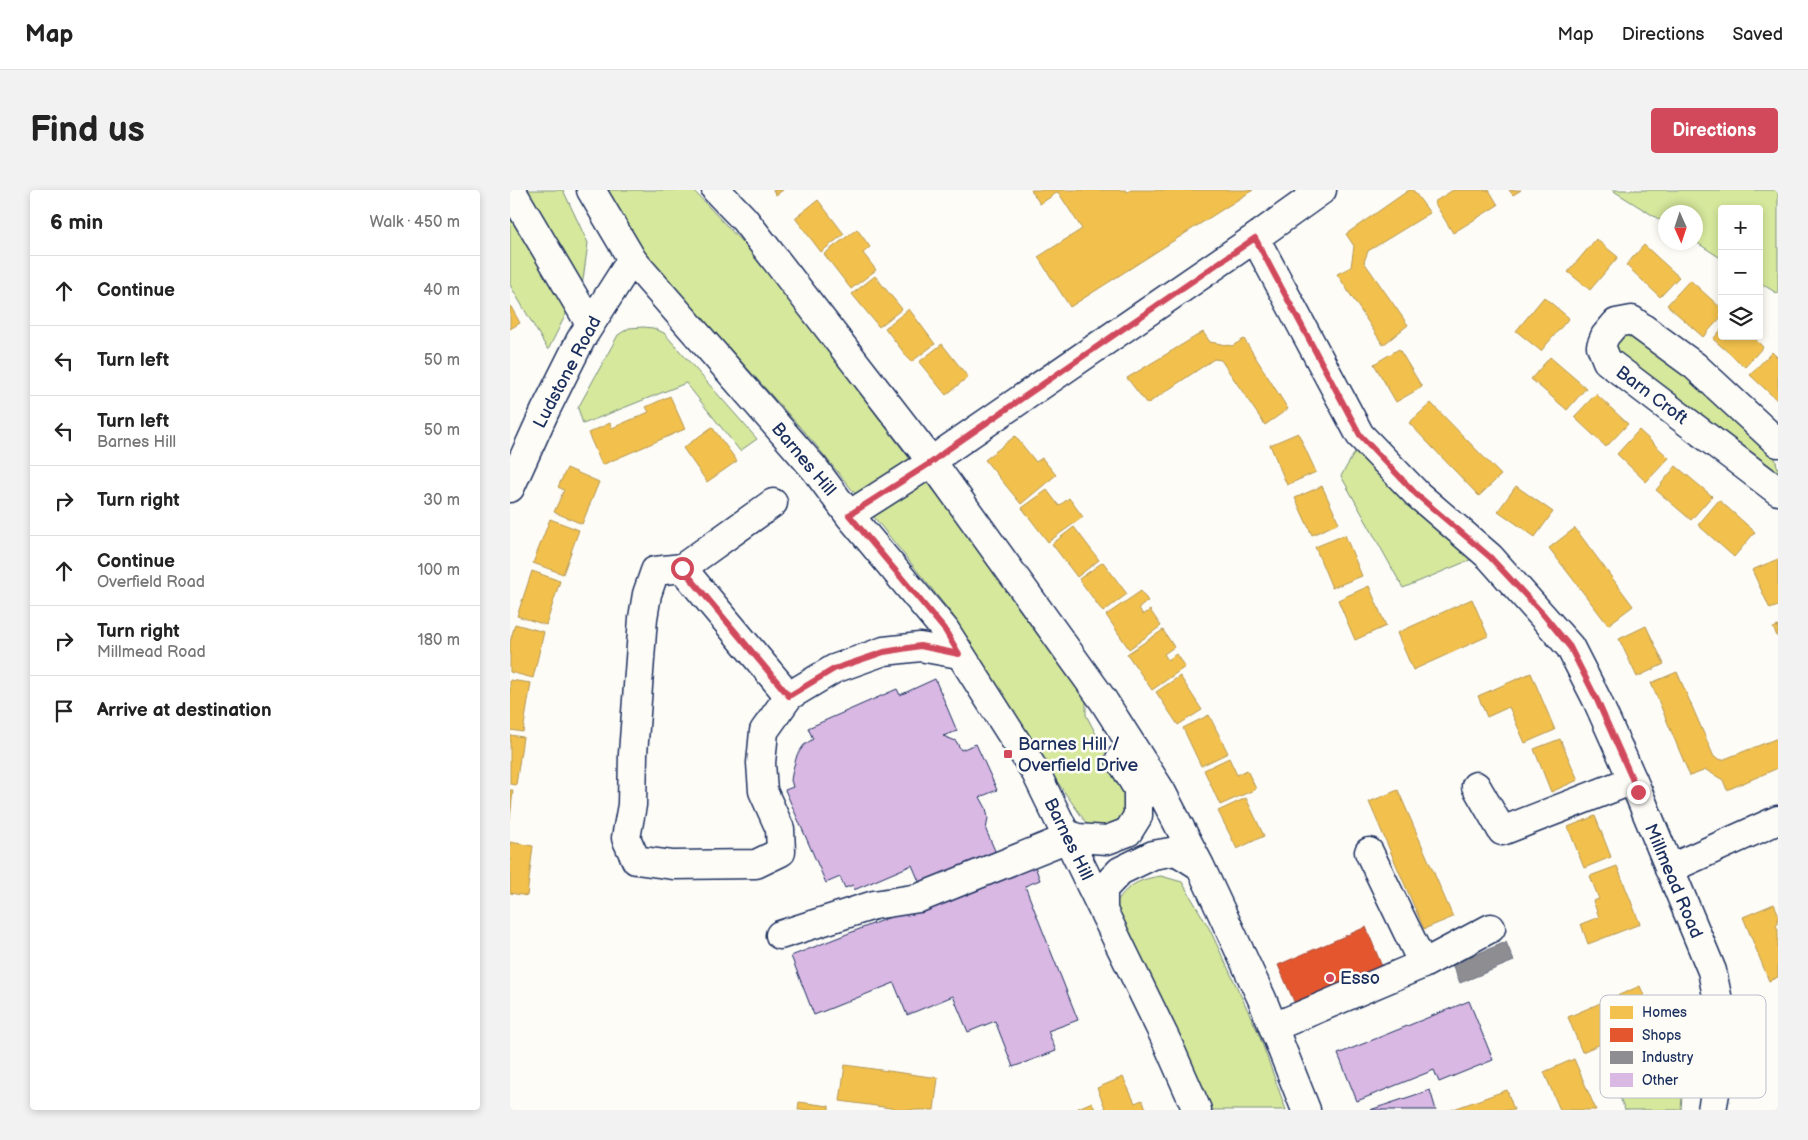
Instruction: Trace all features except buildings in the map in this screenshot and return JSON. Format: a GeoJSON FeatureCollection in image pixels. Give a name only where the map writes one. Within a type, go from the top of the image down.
{"type":"FeatureCollection","features":[{"type":"Feature","properties":{"kind":"main road"},"geometry":{"type":"LineString","coordinates":[[511,190],[590,324]]}},
{"type":"Feature","properties":{"kind":"main road","name":"Barnes Hill"},"geometry":{"type":"LineString","coordinates":[[591,190],[634,261],[814,468],[849,515],[945,630],[1036,773],[1167,1042],[1197,1110]]}},
{"type":"Feature","properties":{"kind":"main road"},"geometry":{"type":"LineString","coordinates":[[716,190],[744,219],[932,462],[1104,700],[1161,791],[1200,866],[1274,1027],[1306,1110]]}},
{"type":"Feature","properties":{"kind":"main road"},"geometry":{"type":"LineString","coordinates":[[849,515],[932,462],[1322,190]]}},
{"type":"Feature","properties":{"kind":"main road","name":"Millmead Road"},"geometry":{"type":"LineString","coordinates":[[1255,238],[1360,435],[1416,494],[1490,557],[1543,614],[1570,647],[1597,700],[1632,780],[1712,971],[1717,995]]}},
{"type":"Feature","properties":{"kind":"main road","name":"Ludstone Road"},"geometry":{"type":"LineString","coordinates":[[510,488],[545,411],[590,324],[625,270],[634,261]]}},
{"type":"Feature","properties":{"kind":"main road","name":"Barn Croft"},"geometry":{"type":"LineString","coordinates":[[1778,444],[1695,366],[1632,320],[1616,323],[1604,336],[1601,346],[1607,361],[1778,491]]}},
{"type":"Feature","properties":{"kind":"main road"},"geometry":{"type":"LineString","coordinates":[[773,503],[682,568],[655,571],[647,594],[643,618],[632,754],[632,805],[626,838],[636,860],[673,865],[756,864],[781,852],[780,829],[763,791],[760,763],[764,731],[789,696],[834,669],[884,652],[920,646],[959,654]]}},
{"type":"Feature","properties":{"kind":"main road"},"geometry":{"type":"LineString","coordinates":[[682,568],[789,696]]}},
{"type":"Feature","properties":{"kind":"main road"},"geometry":{"type":"LineString","coordinates":[[780,935],[874,905],[919,898],[1067,835],[1077,838],[1107,840],[1128,832],[1138,816],[1138,789],[1098,724],[1104,700]]}},
{"type":"Feature","properties":{"kind":"main road"},"geometry":{"type":"LineString","coordinates":[[1476,786],[1502,831],[1632,780]]}},
{"type":"Feature","properties":{"kind":"main road"},"geometry":{"type":"LineString","coordinates":[[1669,869],[1778,820]]}},
{"type":"Feature","properties":{"kind":"main road"},"geometry":{"type":"LineString","coordinates":[[1103,910],[1103,889],[1120,871],[1153,855],[1176,851],[1200,866]]}},
{"type":"Feature","properties":{"kind":"main road"},"geometry":{"type":"LineString","coordinates":[[1369,852],[1423,964]]}},
{"type":"Feature","properties":{"kind":"main road"},"geometry":{"type":"LineString","coordinates":[[1274,1027],[1423,964],[1491,928]]}},
{"type":"Feature","properties":{"kind":"green space"},"geometry":{"type":"Polygon","coordinates":[[[510,190],[563,190],[588,243],[583,280],[548,350],[510,285],[510,190]]]}},
{"type":"Feature","properties":{"kind":"green space"},"geometry":{"type":"Polygon","coordinates":[[[603,190],[693,190],[758,259],[1086,694],[1086,715],[1128,795],[1122,816],[1105,830],[1087,824],[1058,783],[952,614],[815,444],[632,239],[603,190]]]}},
{"type":"Feature","properties":{"kind":"green space"},"geometry":{"type":"Polygon","coordinates":[[[1612,190],[1778,190],[1778,294],[1763,285],[1763,205],[1718,205],[1718,256],[1703,247],[1703,205],[1658,205],[1658,219],[1612,190]]]}},
{"type":"Feature","properties":{"kind":"green space"},"geometry":{"type":"Polygon","coordinates":[[[1618,324],[1633,324],[1771,444],[1778,469],[1778,487],[1609,355],[1618,324]]]}},
{"type":"Feature","properties":{"kind":"green space"},"geometry":{"type":"Polygon","coordinates":[[[629,328],[653,328],[664,333],[757,439],[740,451],[686,383],[583,424],[578,408],[618,335],[629,328]]]}},
{"type":"Feature","properties":{"kind":"green space"},"geometry":{"type":"Polygon","coordinates":[[[1358,447],[1477,557],[1403,588],[1341,476],[1358,447]]]}},
{"type":"Feature","properties":{"kind":"green space"},"geometry":{"type":"Polygon","coordinates":[[[1161,876],[1182,882],[1209,928],[1258,1032],[1286,1110],[1206,1110],[1115,905],[1124,892],[1134,884],[1161,876]]]}},
{"type":"Feature","properties":{"kind":"green space"},"geometry":{"type":"Polygon","coordinates":[[[1620,1098],[1682,1098],[1681,1110],[1625,1110],[1620,1098]]]}},
{"type":"Feature","properties":{"kind":"place","name":"Barnes Hill / Overfield Drive"},"geometry":{"type":"Point","coordinates":[1008,754]}},
{"type":"Feature","properties":{"kind":"place","name":"Esso"},"geometry":{"type":"Point","coordinates":[1330,978]}},
{"type":"Feature","properties":{"kind":"route"},"geometry":{"type":"LineString","coordinates":[[682,568],[789,696],[834,669],[884,652],[920,646],[959,654],[945,630],[849,515],[932,462],[1255,238],[1360,435],[1416,494],[1490,557],[1543,614],[1570,647],[1597,700],[1638,792]]}}]}
